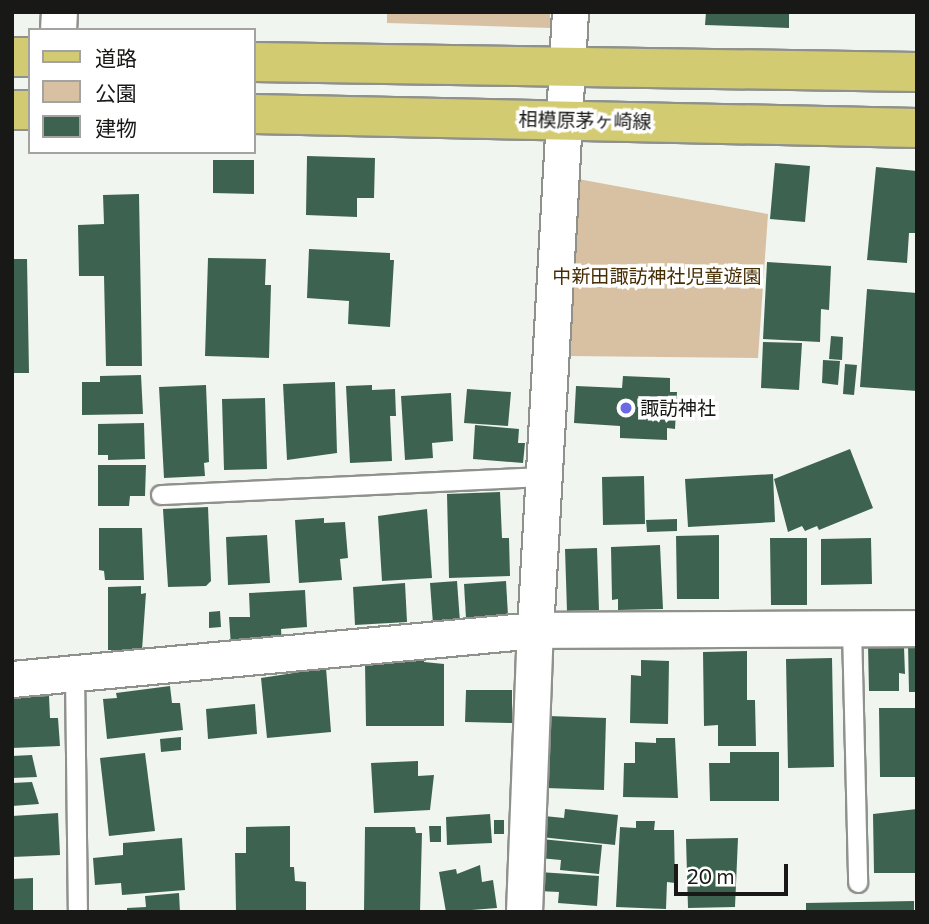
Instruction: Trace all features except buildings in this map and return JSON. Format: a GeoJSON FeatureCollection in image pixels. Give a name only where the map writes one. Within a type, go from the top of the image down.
{"type":"FeatureCollection","features":[{"type":"Feature","properties":{"kind":"main road"},"geometry":{"type":"LineString","coordinates":[[256,62],[568,69],[917,72]]}},
{"type":"Feature","properties":{"kind":"main road","name":"相模原茅ヶ崎線"},"geometry":{"type":"LineString","coordinates":[[256,114],[917,128]]}},
{"type":"Feature","properties":{"kind":"street"},"geometry":{"type":"LineString","coordinates":[[524,912],[535,630],[570,12]]}},
{"type":"Feature","properties":{"kind":"street"},"geometry":{"type":"LineString","coordinates":[[12,679],[535,630],[917,628]]}},
{"type":"Feature","properties":{"kind":"lane"},"geometry":{"type":"LineString","coordinates":[[161,495],[545,477]]}},
{"type":"Feature","properties":{"kind":"lane"},"geometry":{"type":"LineString","coordinates":[[852,629],[858,883]]}},
{"type":"Feature","properties":{"kind":"lane"},"geometry":{"type":"LineString","coordinates":[[75,673],[78,912]]}},
{"type":"Feature","properties":{"kind":"green space"},"geometry":{"type":"Polygon","coordinates":[[[387,12],[550,12],[550,28],[387,23],[387,12]]]}},
{"type":"Feature","properties":{"kind":"green space","name":"中新田諏訪神社児童遊園"},"geometry":{"type":"Polygon","coordinates":[[[578,179],[768,214],[758,358],[568,356],[578,179]]]}},
{"type":"Feature","properties":{"kind":"place","name":"諏訪神社"},"geometry":{"type":"Point","coordinates":[626,408]}}]}
